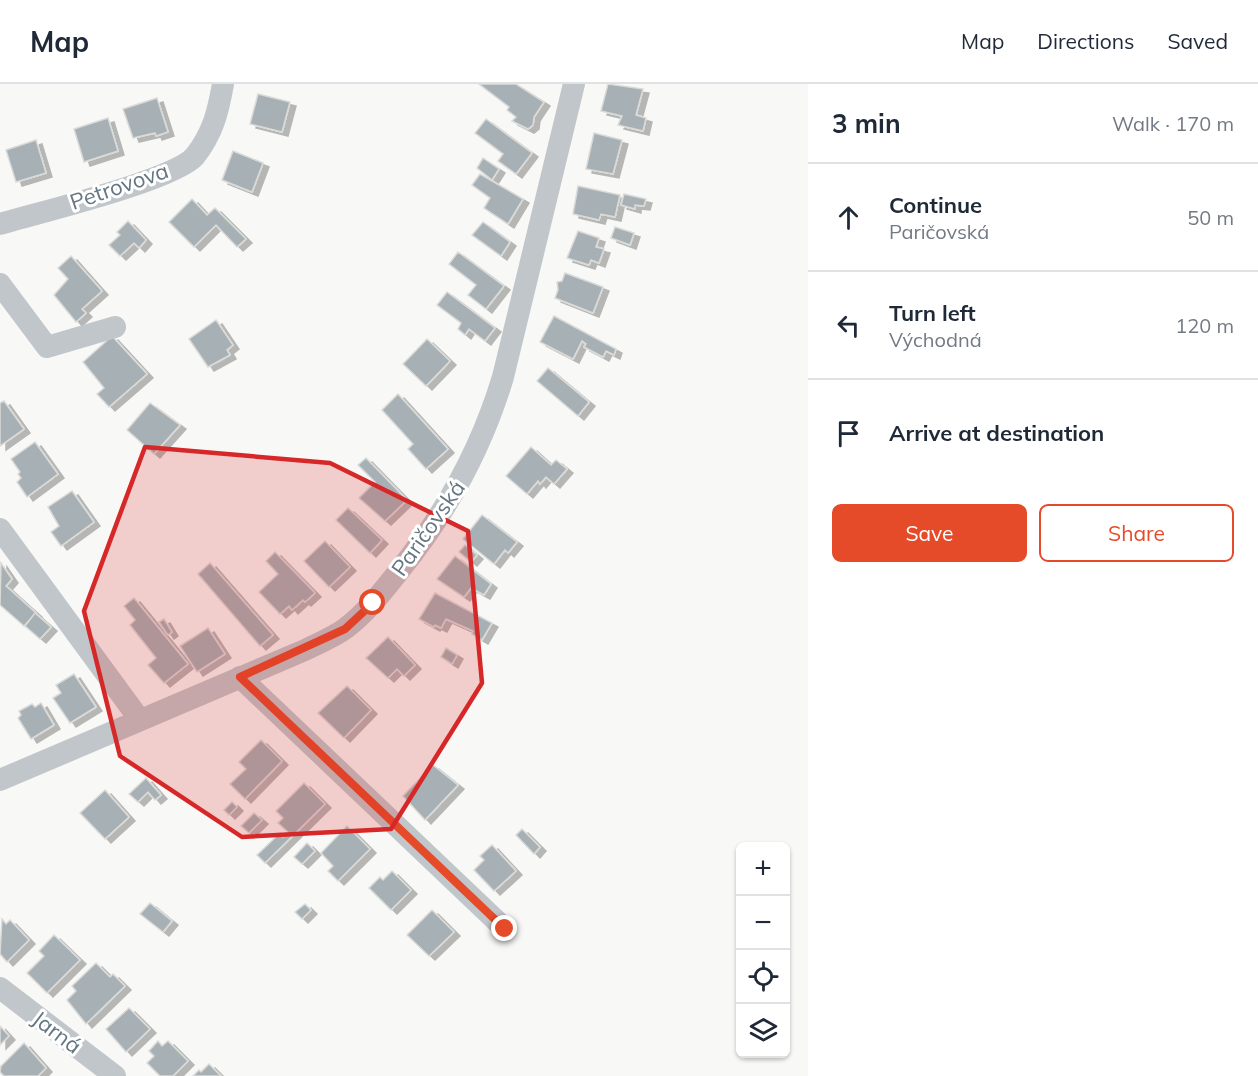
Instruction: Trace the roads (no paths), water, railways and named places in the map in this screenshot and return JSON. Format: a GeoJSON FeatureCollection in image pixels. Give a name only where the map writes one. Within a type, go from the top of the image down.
{"type":"FeatureCollection","features":[{"type":"Feature","properties":{"kind":"street","name":"Petrovova"},"geometry":{"type":"LineString","coordinates":[[0,224],[158,177],[194,158],[216,123],[223,84]]}},
{"type":"Feature","properties":{"kind":"street","name":"Paričovská"},"geometry":{"type":"LineString","coordinates":[[0,780],[240,677],[345,629],[373,603],[429,534],[472,463],[490,422],[574,84]]}},
{"type":"Feature","properties":{"kind":"street"},"geometry":{"type":"LineString","coordinates":[[0,284],[46,347],[115,327]]}},
{"type":"Feature","properties":{"kind":"street"},"geometry":{"type":"LineString","coordinates":[[0,529],[140,720]]}},
{"type":"Feature","properties":{"kind":"street"},"geometry":{"type":"LineString","coordinates":[[240,677],[505,929]]}},
{"type":"Feature","properties":{"kind":"street","name":"Jarná"},"geometry":{"type":"LineString","coordinates":[[0,988],[115,1076]]}}]}
